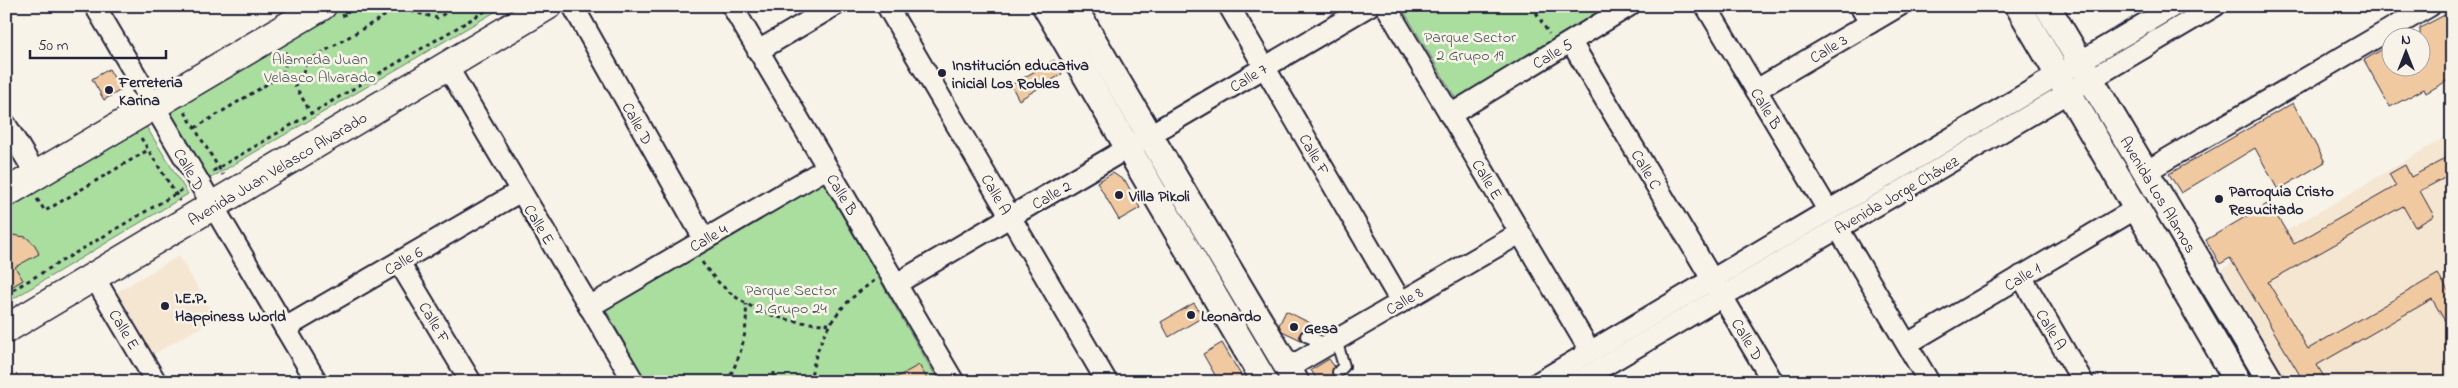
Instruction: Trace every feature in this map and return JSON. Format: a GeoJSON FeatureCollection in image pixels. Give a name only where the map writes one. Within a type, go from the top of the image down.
{"type":"FeatureCollection","features":[{"type":"Feature","properties":{"kind":"main road"},"geometry":{"type":"LineString","coordinates":[[18,198],[37,176],[322,6]]}},
{"type":"Feature","properties":{"kind":"main road","name":"Avenida Juan Velasco Alvarado"},"geometry":{"type":"LineString","coordinates":[[6,329],[547,6]]}},
{"type":"Feature","properties":{"kind":"street","name":"Calle D"},"geometry":{"type":"LineString","coordinates":[[95,6],[165,100],[197,181],[317,382]]}},
{"type":"Feature","properties":{"kind":"street","name":"Calle D"},"geometry":{"type":"LineString","coordinates":[[572,6],[698,243]]}},
{"type":"Feature","properties":{"kind":"street","name":"Calle B"},"geometry":{"type":"LineString","coordinates":[[732,6],[954,382]]}},
{"type":"Feature","properties":{"kind":"street"},"geometry":{"type":"LineString","coordinates":[[758,51],[834,6]]}},
{"type":"Feature","properties":{"kind":"street","name":"Calle A"},"geometry":{"type":"LineString","coordinates":[[887,6],[1107,382]]}},
{"type":"Feature","properties":{"kind":"street"},"geometry":{"type":"LineString","coordinates":[[1045,6],[1264,381]]}},
{"type":"Feature","properties":{"kind":"street"},"geometry":{"type":"LineString","coordinates":[[1073,6],[1150,136],[1265,320],[1292,375]]}},
{"type":"Feature","properties":{"kind":"street","name":"Calle F"},"geometry":{"type":"LineString","coordinates":[[1229,6],[1401,302]]}},
{"type":"Feature","properties":{"kind":"street","name":"Calle 7"},"geometry":{"type":"LineString","coordinates":[[1128,148],[1369,6]]}},
{"type":"Feature","properties":{"kind":"street","name":"Calle E"},"geometry":{"type":"LineString","coordinates":[[1386,6],[1599,367]]}},
{"type":"Feature","properties":{"kind":"street","name":"Calle 5"},"geometry":{"type":"LineString","coordinates":[[1450,115],[1628,6]]}},
{"type":"Feature","properties":{"kind":"street","name":"Calle B"},"geometry":{"type":"LineString","coordinates":[[1706,6],[1828,210]]}},
{"type":"Feature","properties":{"kind":"street","name":"Calle 3"},"geometry":{"type":"LineString","coordinates":[[1756,90],[1865,15],[1899,6]]}},
{"type":"Feature","properties":{"kind":"street","name":"Avenida Los Alamos"},"geometry":{"type":"LineString","coordinates":[[2018,6],[2238,382]]}},
{"type":"Feature","properties":{"kind":"street","name":"Avenida Los Alamos"},"geometry":{"type":"LineString","coordinates":[[2047,6],[2271,382]]}},
{"type":"Feature","properties":{"kind":"street","name":"Avenida Jorge Chávez"},"geometry":{"type":"LineString","coordinates":[[2086,72],[2174,6]]}},
{"type":"Feature","properties":{"kind":"street","name":"Avenida Jorge Chávez"},"geometry":{"type":"LineString","coordinates":[[1578,382],[1712,279],[1828,210],[2086,72],[2215,6]]}},
{"type":"Feature","properties":{"kind":"street"},"geometry":{"type":"LineString","coordinates":[[2145,172],[2430,6]]}},
{"type":"Feature","properties":{"kind":"street","name":"Calle C"},"geometry":{"type":"LineString","coordinates":[[1564,45],[1722,296]]}},
{"type":"Feature","properties":{"kind":"street","name":"Calle E"},"geometry":{"type":"LineString","coordinates":[[447,66],[634,382]]}},
{"type":"Feature","properties":{"kind":"street","name":"Avenida Jorge Chávez"},"geometry":{"type":"LineString","coordinates":[[1539,382],[1599,367],[1838,228],[2064,84]]}},
{"type":"Feature","properties":{"kind":"street"},"geometry":{"type":"LineString","coordinates":[[6,125],[37,176]]}},
{"type":"Feature","properties":{"kind":"street","name":"Calle 2"},"geometry":{"type":"LineString","coordinates":[[896,284],[1128,148]]}},
{"type":"Feature","properties":{"kind":"street","name":"Calle 4"},"geometry":{"type":"LineString","coordinates":[[589,307],[827,168]]}},
{"type":"Feature","properties":{"kind":"street","name":"Calle 6"},"geometry":{"type":"LineString","coordinates":[[285,328],[521,191]]}},
{"type":"Feature","properties":{"kind":"street","name":"Calle 1"},"geometry":{"type":"LineString","coordinates":[[1907,344],[2137,208]]}},
{"type":"Feature","properties":{"kind":"street"},"geometry":{"type":"LineString","coordinates":[[1838,228],[1929,382]]}},
{"type":"Feature","properties":{"kind":"street","name":"Calle 8"},"geometry":{"type":"LineString","coordinates":[[1292,375],[1332,342],[1520,232]]}},
{"type":"Feature","properties":{"kind":"street","name":"Calle F"},"geometry":{"type":"LineString","coordinates":[[399,262],[471,382]]}},
{"type":"Feature","properties":{"kind":"street","name":"Calle A"},"geometry":{"type":"LineString","coordinates":[[2021,276],[2083,382]]}},
{"type":"Feature","properties":{"kind":"street","name":"Calle E"},"geometry":{"type":"LineString","coordinates":[[94,277],[156,382]]}},
{"type":"Feature","properties":{"kind":"street","name":"Calle D"},"geometry":{"type":"LineString","coordinates":[[1722,296],[1773,382]]}},
{"type":"Feature","properties":{"kind":"lane"},"geometry":{"type":"LineString","coordinates":[[1306,336],[1332,342],[1344,366],[1338,372]]}},
{"type":"Feature","properties":{"kind":"path"},"geometry":{"type":"LineString","coordinates":[[282,75],[301,80],[306,62],[397,7],[437,18],[458,6]]}},
{"type":"Feature","properties":{"kind":"path"},"geometry":{"type":"LineString","coordinates":[[6,294],[494,6]]}},
{"type":"Feature","properties":{"kind":"path"},"geometry":{"type":"LineString","coordinates":[[1532,6],[1564,45]]}},
{"type":"Feature","properties":{"kind":"path"},"geometry":{"type":"LineString","coordinates":[[195,128],[282,75],[288,57],[306,62]]}},
{"type":"Feature","properties":{"kind":"path"},"geometry":{"type":"LineString","coordinates":[[290,78],[311,114]]}},
{"type":"Feature","properties":{"kind":"path"},"geometry":{"type":"LineString","coordinates":[[130,121],[176,193],[212,206],[218,168],[195,128],[165,100]]}},
{"type":"Feature","properties":{"kind":"path"},"geometry":{"type":"LineString","coordinates":[[18,198],[36,198],[45,211],[148,150]]}},
{"type":"Feature","properties":{"kind":"path"},"geometry":{"type":"LineString","coordinates":[[698,243],[713,279],[746,304],[785,320],[805,324],[829,324]]}},
{"type":"Feature","properties":{"kind":"path"},"geometry":{"type":"LineString","coordinates":[[810,382],[814,360],[829,324],[843,305],[877,279]]}},
{"type":"Feature","properties":{"kind":"path"},"geometry":{"type":"LineString","coordinates":[[727,382],[739,357],[744,341],[747,325],[746,304]]}},
{"type":"Feature","properties":{"kind":"path"},"geometry":{"type":"LineString","coordinates":[[774,372],[774,382]]}},
{"type":"Feature","properties":{"kind":"shaded area"},"geometry":{"type":"Polygon","coordinates":[[[2452,133],[2452,382],[2287,382],[2222,269],[2452,133]]]}},
{"type":"Feature","properties":{"kind":"shaded area","name":"I.E.P. Happiness World"},"geometry":{"type":"Polygon","coordinates":[[[179,256],[216,318],[152,355],[115,293],[179,256]]]}},
{"type":"Feature","properties":{"kind":"green space","name":"Alameda Juan Velasco Alvarado"},"geometry":{"type":"Polygon","coordinates":[[[343,6],[505,6],[209,179],[167,109],[343,6]]]}},
{"type":"Feature","properties":{"kind":"green space","name":"Parque Sector 2 Grupo 19"},"geometry":{"type":"Polygon","coordinates":[[[1401,6],[1609,6],[1456,99],[1401,6]]]}},
{"type":"Feature","properties":{"kind":"green space"},"geometry":{"type":"Polygon","coordinates":[[[144,123],[188,194],[6,303],[6,206],[144,123]]]}},
{"type":"Feature","properties":{"kind":"green space","name":"Parque Sector 2 Grupo 24"},"geometry":{"type":"Polygon","coordinates":[[[822,181],[939,382],[646,382],[606,310],[822,181]]]}},
{"type":"Feature","properties":{"kind":"building"},"geometry":{"type":"Polygon","coordinates":[[[2452,11],[2452,78],[2426,93],[2424,89],[2390,107],[2364,60],[2380,51],[2380,78],[2430,78],[2430,28],[2420,28],[2452,11]]]}},
{"type":"Feature","properties":{"kind":"building"},"geometry":{"type":"Polygon","coordinates":[[[1054,60],[1062,74],[1019,100],[1011,85],[1054,60]]]}},
{"type":"Feature","properties":{"kind":"building"},"geometry":{"type":"Polygon","coordinates":[[[109,69],[121,90],[104,100],[92,79],[109,69]]]}},
{"type":"Feature","properties":{"kind":"building"},"geometry":{"type":"Polygon","coordinates":[[[2293,103],[2325,162],[2278,190],[2255,148],[2181,193],[2169,174],[2293,103]]]}},
{"type":"Feature","properties":{"kind":"building"},"geometry":{"type":"Polygon","coordinates":[[[2452,155],[2452,174],[2420,191],[2434,216],[2415,227],[2403,206],[2268,282],[2308,349],[2438,274],[2452,297],[2452,333],[2432,299],[2317,365],[2327,382],[2304,382],[2230,258],[2220,264],[2206,240],[2269,203],[2294,244],[2396,186],[2389,174],[2405,165],[2411,177],[2452,155]]]}},
{"type":"Feature","properties":{"kind":"building","name":"Villa Pikoli"},"geometry":{"type":"Polygon","coordinates":[[[1113,173],[1126,182],[1140,208],[1119,220],[1097,182],[1113,173]]]}},
{"type":"Feature","properties":{"kind":"building"},"geometry":{"type":"Polygon","coordinates":[[[6,234],[26,237],[35,245],[39,254],[15,267],[23,280],[6,290],[6,234]]]}},
{"type":"Feature","properties":{"kind":"building"},"geometry":{"type":"Polygon","coordinates":[[[1194,303],[1203,317],[1169,337],[1161,322],[1194,303]]]}},
{"type":"Feature","properties":{"kind":"building","name":"Gesa"},"geometry":{"type":"Polygon","coordinates":[[[1286,311],[1312,324],[1309,330],[1304,329],[1300,333],[1301,340],[1282,331],[1279,325],[1286,311]]]}},
{"type":"Feature","properties":{"kind":"building"},"geometry":{"type":"Polygon","coordinates":[[[1222,343],[1245,382],[1219,382],[1203,354],[1222,343]]]}},
{"type":"Feature","properties":{"kind":"building"},"geometry":{"type":"Polygon","coordinates":[[[1329,359],[1334,366],[1332,374],[1337,379],[1332,382],[1318,382],[1311,370],[1329,359]]]}},
{"type":"Feature","properties":{"kind":"building"},"geometry":{"type":"Polygon","coordinates":[[[919,365],[929,382],[888,382],[919,365]]]}},
{"type":"Feature","properties":{"kind":"place","name":"Institución educativa inicial Los Robles"},"geometry":{"type":"Point","coordinates":[942,73]}},
{"type":"Feature","properties":{"kind":"place","name":"Ferreteria Karina"},"geometry":{"type":"Point","coordinates":[109,90]}},
{"type":"Feature","properties":{"kind":"place","name":"Villa Pikoli"},"geometry":{"type":"Point","coordinates":[1119,195]}},
{"type":"Feature","properties":{"kind":"place","name":"Parroquia Cristo Resucitado"},"geometry":{"type":"Point","coordinates":[2219,199]}},
{"type":"Feature","properties":{"kind":"place","name":"I.E.P. Happiness World"},"geometry":{"type":"Point","coordinates":[165,306]}},
{"type":"Feature","properties":{"kind":"place","name":"Leonardo"},"geometry":{"type":"Point","coordinates":[1191,315]}},
{"type":"Feature","properties":{"kind":"place","name":"Gesa"},"geometry":{"type":"Point","coordinates":[1294,327]}}]}
